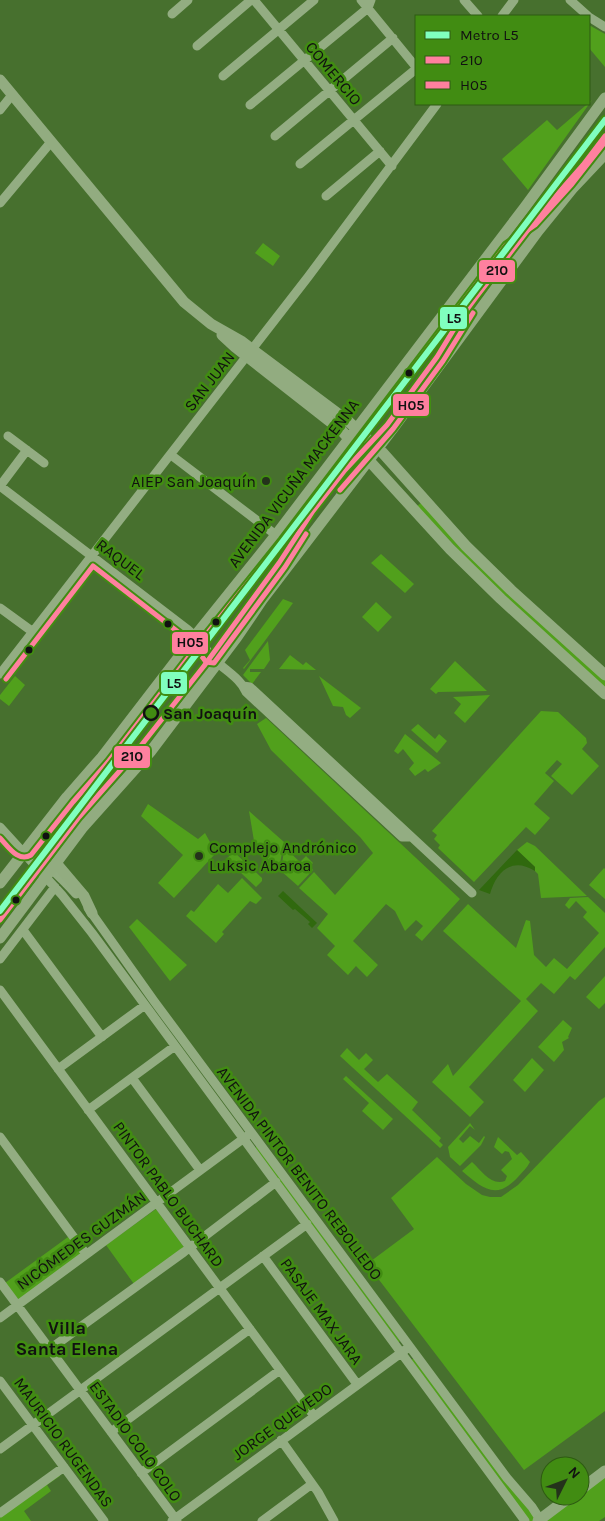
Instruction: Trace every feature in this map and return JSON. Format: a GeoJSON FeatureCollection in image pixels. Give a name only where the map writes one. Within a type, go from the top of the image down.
{"type":"FeatureCollection","features":[{"type":"Feature","properties":{"kind":"main road"},"geometry":{"type":"LineString","coordinates":[[0,80],[178,295],[213,325],[241,341],[250,353],[329,419],[485,584],[605,694]]}},
{"type":"Feature","properties":{"kind":"main road","name":"AVENIDA VICUÑA MACKENNA"},"geometry":{"type":"LineString","coordinates":[[0,883],[67,797],[102,757],[276,535],[526,207],[605,98]]}},
{"type":"Feature","properties":{"kind":"main road"},"geometry":{"type":"LineString","coordinates":[[0,938],[93,815],[147,757],[218,663],[366,457],[538,231],[572,189],[605,154]]}},
{"type":"Feature","properties":{"kind":"main road"},"geometry":{"type":"LineString","coordinates":[[250,353],[356,428],[375,445],[466,546],[511,590],[605,675]]}},
{"type":"Feature","properties":{"kind":"main road"},"geometry":{"type":"LineString","coordinates":[[51,870],[84,896],[92,913]]}},
{"type":"Feature","properties":{"kind":"main road"},"geometry":{"type":"LineString","coordinates":[[590,1483],[605,1472]]}},
{"type":"Feature","properties":{"kind":"main road"},"geometry":{"type":"LineString","coordinates":[[539,1520],[558,1506]]}},
{"type":"Feature","properties":{"kind":"street"},"geometry":{"type":"LineString","coordinates":[[172,14],[188,0]]}},
{"type":"Feature","properties":{"kind":"street"},"geometry":{"type":"LineString","coordinates":[[196,46],[252,0]]}},
{"type":"Feature","properties":{"kind":"street","name":"COMERCIO"},"geometry":{"type":"LineString","coordinates":[[252,0],[392,166]]}},
{"type":"Feature","properties":{"kind":"street"},"geometry":{"type":"LineString","coordinates":[[223,76],[314,0]]}},
{"type":"Feature","properties":{"kind":"street"},"geometry":{"type":"LineString","coordinates":[[361,0],[369,4],[415,67]]}},
{"type":"Feature","properties":{"kind":"street"},"geometry":{"type":"LineString","coordinates":[[464,0],[477,15]]}},
{"type":"Feature","properties":{"kind":"street"},"geometry":{"type":"LineString","coordinates":[[503,15],[514,0]]}},
{"type":"Feature","properties":{"kind":"street"},"geometry":{"type":"LineString","coordinates":[[570,0],[586,15]]}},
{"type":"Feature","properties":{"kind":"street"},"geometry":{"type":"LineString","coordinates":[[250,105],[369,4]]}},
{"type":"Feature","properties":{"kind":"street"},"geometry":{"type":"LineString","coordinates":[[590,18],[605,27]]}},
{"type":"Feature","properties":{"kind":"street"},"geometry":{"type":"LineString","coordinates":[[275,136],[393,38]]}},
{"type":"Feature","properties":{"kind":"street"},"geometry":{"type":"LineString","coordinates":[[300,164],[415,69]]}},
{"type":"Feature","properties":{"kind":"street"},"geometry":{"type":"LineString","coordinates":[[0,110],[12,95]]}},
{"type":"Feature","properties":{"kind":"street","name":"SAN JUAN"},"geometry":{"type":"LineString","coordinates":[[0,674],[250,353],[436,105]]}},
{"type":"Feature","properties":{"kind":"street"},"geometry":{"type":"LineString","coordinates":[[1,201],[51,142]]}},
{"type":"Feature","properties":{"kind":"street"},"geometry":{"type":"LineString","coordinates":[[326,196],[380,152]]}},
{"type":"Feature","properties":{"kind":"street"},"geometry":{"type":"LineString","coordinates":[[8,436],[44,463]]}},
{"type":"Feature","properties":{"kind":"street"},"geometry":{"type":"LineString","coordinates":[[0,486],[27,450]]}},
{"type":"Feature","properties":{"kind":"street"},"geometry":{"type":"LineString","coordinates":[[171,454],[276,535]]}},
{"type":"Feature","properties":{"kind":"street","name":"RAQUEL"},"geometry":{"type":"LineString","coordinates":[[0,486],[195,636],[218,663],[243,686],[246,692],[402,837],[411,837],[472,893]]}},
{"type":"Feature","properties":{"kind":"street"},"geometry":{"type":"LineString","coordinates":[[0,608],[32,632]]}},
{"type":"Feature","properties":{"kind":"street","name":"AVENIDA PINTOR BENITO REBOLLEDO"},"geometry":{"type":"LineString","coordinates":[[0,827],[24,851],[51,870],[55,887],[92,933],[176,1046],[525,1521]]}},
{"type":"Feature","properties":{"kind":"street"},"geometry":{"type":"LineString","coordinates":[[0,959],[55,887]]}},
{"type":"Feature","properties":{"kind":"street","name":"AVENIDA PINTOR BENITO REBOLLEDO"},"geometry":{"type":"LineString","coordinates":[[92,913],[154,1001],[539,1520]]}},
{"type":"Feature","properties":{"kind":"street"},"geometry":{"type":"LineString","coordinates":[[92,933],[101,926]]}},
{"type":"Feature","properties":{"kind":"street"},"geometry":{"type":"LineString","coordinates":[[22,930],[102,1037]]}},
{"type":"Feature","properties":{"kind":"street","name":"PINTOR PABLO BUCHARD"},"geometry":{"type":"LineString","coordinates":[[0,990],[314,1416]]}},
{"type":"Feature","properties":{"kind":"street"},"geometry":{"type":"LineString","coordinates":[[58,1069],[145,1005]]}},
{"type":"Feature","properties":{"kind":"street"},"geometry":{"type":"LineString","coordinates":[[88,1110],[176,1046]]}},
{"type":"Feature","properties":{"kind":"street"},"geometry":{"type":"LineString","coordinates":[[132,1078],[200,1170]]}},
{"type":"Feature","properties":{"kind":"street","name":"NICÓMEDES GUZMÁN"},"geometry":{"type":"LineString","coordinates":[[0,1318],[252,1132]]}},
{"type":"Feature","properties":{"kind":"street"},"geometry":{"type":"LineString","coordinates":[[0,1137],[86,1254]]}},
{"type":"Feature","properties":{"kind":"street"},"geometry":{"type":"LineString","coordinates":[[50,1349],[276,1182]]}},
{"type":"Feature","properties":{"kind":"street"},"geometry":{"type":"LineString","coordinates":[[0,1449],[307,1224]]}},
{"type":"Feature","properties":{"kind":"street","name":"PASAJE MAX JARA"},"geometry":{"type":"LineString","coordinates":[[263,1256],[357,1384]]}},
{"type":"Feature","properties":{"kind":"street","name":"ESTADIO COLO COLO"},"geometry":{"type":"LineString","coordinates":[[0,1282],[174,1520]]}},
{"type":"Feature","properties":{"kind":"street"},"geometry":{"type":"LineString","coordinates":[[111,1432],[250,1329]]}},
{"type":"Feature","properties":{"kind":"street","name":"JORGE QUEVEDO"},"geometry":{"type":"LineString","coordinates":[[174,1520],[410,1346]]}},
{"type":"Feature","properties":{"kind":"street"},"geometry":{"type":"LineString","coordinates":[[141,1473],[280,1370]]}},
{"type":"Feature","properties":{"kind":"street","name":"MAURICIO RUGENDAS"},"geometry":{"type":"LineString","coordinates":[[1,1384],[104,1521]]}},
{"type":"Feature","properties":{"kind":"street"},"geometry":{"type":"LineString","coordinates":[[281,1440],[312,1484],[334,1521]]}},
{"type":"Feature","properties":{"kind":"street"},"geometry":{"type":"LineString","coordinates":[[0,1513],[64,1467]]}},
{"type":"Feature","properties":{"kind":"street"},"geometry":{"type":"LineString","coordinates":[[262,1521],[312,1484]]}},
{"type":"Feature","properties":{"kind":"shaded area"},"geometry":{"type":"Polygon","coordinates":[[[590,26],[605,34],[605,67],[590,49],[590,26]]]}},
{"type":"Feature","properties":{"kind":"shaded area"},"geometry":{"type":"Polygon","coordinates":[[[588,105],[528,190],[502,159],[547,120],[557,130],[588,105]]]}},
{"type":"Feature","properties":{"kind":"shaded area"},"geometry":{"type":"Polygon","coordinates":[[[263,243],[280,256],[273,266],[255,253],[263,243]]]}},
{"type":"Feature","properties":{"kind":"shaded area"},"geometry":{"type":"Polygon","coordinates":[[[421,503],[605,680],[605,690],[504,598],[417,506],[421,503]]]}},
{"type":"Feature","properties":{"kind":"shaded area"},"geometry":{"type":"Polygon","coordinates":[[[381,554],[414,584],[405,593],[371,563],[381,554]]]}},
{"type":"Feature","properties":{"kind":"shaded area"},"geometry":{"type":"Polygon","coordinates":[[[283,599],[293,603],[244,669],[250,660],[245,650],[283,599]]]}},
{"type":"Feature","properties":{"kind":"shaded area"},"geometry":{"type":"Polygon","coordinates":[[[376,602],[392,617],[378,632],[362,617],[376,602]]]}},
{"type":"Feature","properties":{"kind":"shaded area"},"geometry":{"type":"Polygon","coordinates":[[[268,641],[270,660],[264,669],[250,669],[250,672],[261,672],[252,684],[243,675],[268,641]]]}},
{"type":"Feature","properties":{"kind":"shaded area"},"geometry":{"type":"Polygon","coordinates":[[[290,655],[303,665],[306,662],[316,670],[279,669],[290,655]]]}},
{"type":"Feature","properties":{"kind":"shaded area"},"geometry":{"type":"Polygon","coordinates":[[[455,661],[487,691],[438,692],[436,694],[430,689],[455,661]]]}},
{"type":"Feature","properties":{"kind":"shaded area"},"geometry":{"type":"Polygon","coordinates":[[[15,676],[25,685],[9,706],[0,699],[0,695],[15,676]]]}},
{"type":"Feature","properties":{"kind":"shaded area"},"geometry":{"type":"Polygon","coordinates":[[[319,676],[361,708],[350,718],[346,715],[343,707],[333,706],[319,676]]]}},
{"type":"Feature","properties":{"kind":"shaded area"},"geometry":{"type":"Polygon","coordinates":[[[490,695],[465,723],[454,713],[461,704],[453,697],[490,695]]]}},
{"type":"Feature","properties":{"kind":"shaded area"},"geometry":{"type":"Polygon","coordinates":[[[541,711],[558,712],[586,738],[587,743],[582,749],[599,766],[572,795],[551,776],[562,764],[557,760],[545,773],[554,781],[534,804],[550,818],[535,835],[526,827],[474,882],[438,848],[440,845],[434,839],[437,835],[432,831],[541,711]]]}},
{"type":"Feature","properties":{"kind":"shaded area"},"geometry":{"type":"Polygon","coordinates":[[[266,718],[460,899],[422,941],[415,935],[423,926],[416,920],[405,931],[395,911],[386,904],[353,941],[378,965],[367,977],[356,966],[348,975],[327,955],[335,946],[317,928],[328,914],[299,888],[314,872],[335,895],[373,853],[360,837],[271,750],[257,724],[266,718]]]}},
{"type":"Feature","properties":{"kind":"shaded area"},"geometry":{"type":"Polygon","coordinates":[[[418,724],[435,739],[439,734],[447,741],[437,753],[411,730],[418,724]]]}},
{"type":"Feature","properties":{"kind":"shaded area"},"geometry":{"type":"Polygon","coordinates":[[[405,734],[441,763],[428,772],[425,769],[415,776],[409,769],[414,763],[403,749],[398,754],[394,751],[405,734]]]}},
{"type":"Feature","properties":{"kind":"shaded area"},"geometry":{"type":"Polygon","coordinates":[[[148,804],[198,839],[205,833],[216,853],[174,898],[158,883],[183,855],[141,816],[148,804]]]}},
{"type":"Feature","properties":{"kind":"shaded area"},"geometry":{"type":"Polygon","coordinates":[[[249,811],[284,842],[279,869],[255,847],[249,811]]]}},
{"type":"Feature","properties":{"kind":"shaded area"},"geometry":{"type":"Polygon","coordinates":[[[527,842],[535,846],[587,896],[541,898],[538,874],[535,871],[535,867],[517,850],[527,842]]]}},
{"type":"Feature","properties":{"kind":"shaded area"},"geometry":{"type":"Polygon","coordinates":[[[285,843],[288,846],[286,849],[300,862],[306,856],[313,863],[310,866],[313,870],[298,886],[281,871],[285,843]]]}},
{"type":"Feature","properties":{"kind":"shaded area"},"geometry":{"type":"Polygon","coordinates":[[[517,850],[535,867],[535,871],[519,865],[512,866],[501,873],[496,879],[490,894],[479,890],[517,850]]]}},
{"type":"Feature","properties":{"kind":"shaded area"},"geometry":{"type":"Polygon","coordinates":[[[234,852],[262,878],[262,881],[256,887],[226,859],[234,852]]]}},
{"type":"Feature","properties":{"kind":"shaded area"},"geometry":{"type":"Polygon","coordinates":[[[605,869],[605,899],[589,885],[605,869]]]}},
{"type":"Feature","properties":{"kind":"shaded area"},"geometry":{"type":"Polygon","coordinates":[[[242,878],[262,898],[256,904],[250,901],[222,932],[224,934],[216,943],[186,916],[191,910],[194,912],[218,884],[228,893],[242,878]]]}},
{"type":"Feature","properties":{"kind":"shaded area"},"geometry":{"type":"Polygon","coordinates":[[[283,891],[317,923],[312,928],[308,924],[310,922],[278,896],[283,891]]]}},
{"type":"Feature","properties":{"kind":"shaded area"},"geometry":{"type":"Polygon","coordinates":[[[588,897],[605,913],[605,947],[575,980],[570,976],[554,994],[541,983],[526,999],[538,1011],[469,1087],[484,1102],[470,1117],[432,1082],[448,1064],[453,1076],[521,1001],[443,931],[468,904],[516,948],[526,920],[530,921],[534,955],[546,967],[554,958],[567,969],[599,933],[583,917],[587,912],[576,901],[569,909],[565,905],[570,898],[588,897]]]}},
{"type":"Feature","properties":{"kind":"shaded area"},"geometry":{"type":"Polygon","coordinates":[[[137,919],[187,965],[170,981],[129,927],[137,919]]]}},
{"type":"Feature","properties":{"kind":"shaded area"},"geometry":{"type":"Polygon","coordinates":[[[605,976],[605,1003],[599,1009],[586,997],[605,976]]]}},
{"type":"Feature","properties":{"kind":"shaded area"},"geometry":{"type":"Polygon","coordinates":[[[563,1020],[572,1028],[569,1038],[562,1042],[564,1050],[554,1062],[538,1047],[563,1020]]]}},
{"type":"Feature","properties":{"kind":"shaded area"},"geometry":{"type":"Polygon","coordinates":[[[347,1048],[359,1060],[366,1053],[373,1060],[364,1069],[378,1082],[387,1074],[418,1102],[412,1110],[441,1138],[439,1141],[443,1145],[440,1148],[340,1056],[347,1048]]]}},
{"type":"Feature","properties":{"kind":"shaded area"},"geometry":{"type":"Polygon","coordinates":[[[532,1058],[544,1070],[525,1092],[513,1080],[532,1058]]]}},
{"type":"Feature","properties":{"kind":"shaded area"},"geometry":{"type":"Polygon","coordinates":[[[346,1076],[393,1119],[383,1130],[362,1111],[369,1103],[343,1079],[346,1076]]]}},
{"type":"Feature","properties":{"kind":"shaded area"},"geometry":{"type":"Polygon","coordinates":[[[605,1097],[605,1411],[543,1456],[540,1456],[540,1458],[524,1470],[367,1264],[414,1229],[391,1198],[437,1157],[466,1184],[482,1195],[501,1197],[518,1185],[605,1097]]]}},
{"type":"Feature","properties":{"kind":"shaded area"},"geometry":{"type":"Polygon","coordinates":[[[470,1123],[475,1130],[470,1126],[459,1139],[463,1143],[470,1136],[479,1143],[485,1137],[481,1145],[460,1166],[450,1157],[448,1147],[470,1123]]]}},
{"type":"Feature","properties":{"kind":"shaded area"},"geometry":{"type":"Polygon","coordinates":[[[498,1137],[517,1155],[521,1152],[530,1162],[510,1184],[503,1189],[496,1190],[483,1187],[462,1171],[472,1162],[491,1180],[505,1181],[507,1176],[501,1170],[512,1159],[509,1152],[505,1151],[502,1154],[494,1147],[498,1137]]]}},
{"type":"Feature","properties":{"kind":"shaded area"},"geometry":{"type":"Polygon","coordinates":[[[257,1146],[400,1341],[398,1343],[255,1148],[257,1146]]]}},
{"type":"Feature","properties":{"kind":"shaded area"},"geometry":{"type":"Polygon","coordinates":[[[156,1209],[184,1247],[134,1284],[106,1245],[156,1209]]]}},
{"type":"Feature","properties":{"kind":"shaded area"},"geometry":{"type":"Polygon","coordinates":[[[68,1237],[81,1253],[81,1256],[22,1299],[18,1299],[5,1283],[68,1237]]]}},
{"type":"Feature","properties":{"kind":"shaded area"},"geometry":{"type":"Polygon","coordinates":[[[415,1358],[536,1519],[534,1521],[529,1521],[411,1360],[415,1358]]]}},
{"type":"Feature","properties":{"kind":"shaded area"},"geometry":{"type":"Polygon","coordinates":[[[58,1474],[60,1476],[47,1485],[51,1491],[24,1511],[31,1521],[0,1521],[0,1516],[58,1474]]]}},
{"type":"Feature","properties":{"kind":"shaded area"},"geometry":{"type":"Polygon","coordinates":[[[605,1476],[605,1517],[599,1521],[544,1521],[564,1506],[590,1506],[590,1487],[605,1476]]]}},
{"type":"Feature","properties":{"kind":"metro line","name":"L5"},"geometry":{"type":"LineString","coordinates":[[0,911],[605,120]]}},
{"type":"Feature","properties":{"kind":"transit line","name":"210"},"geometry":{"type":"LineString","coordinates":[[0,920],[79,817],[132,757],[204,666],[279,563],[313,511],[345,470],[387,425],[437,357],[462,316],[477,296],[541,213],[583,165],[605,136]]}},
{"type":"Feature","properties":{"kind":"transit line","name":"H05"},"geometry":{"type":"LineString","coordinates":[[0,838],[18,855],[22,857],[31,855],[108,762],[282,540],[506,245],[535,225],[572,184],[605,142]]}},
{"type":"Feature","properties":{"kind":"transit line","name":"H05"},"geometry":{"type":"LineString","coordinates":[[340,490],[393,429],[443,361],[473,313]]}},
{"type":"Feature","properties":{"kind":"transit line","name":"H05"},"geometry":{"type":"LineString","coordinates":[[6,679],[93,566],[182,635],[195,647],[206,662],[214,663],[285,567],[306,534]]}},
{"type":"Feature","properties":{"kind":"place","name":"AIEP San Joaquín"},"geometry":{"type":"Point","coordinates":[266,481]}},
{"type":"Feature","properties":{"kind":"place","name":"San Joaquín"},"geometry":{"type":"Point","coordinates":[151,713]}},
{"type":"Feature","properties":{"kind":"place","name":"Complejo Andrónico Luksic Abaroa"},"geometry":{"type":"Point","coordinates":[199,856]}},
{"type":"Feature","properties":{"kind":"district","name":"Villa Santa Elena"},"geometry":{"type":"Point","coordinates":[67,1338]}}]}
